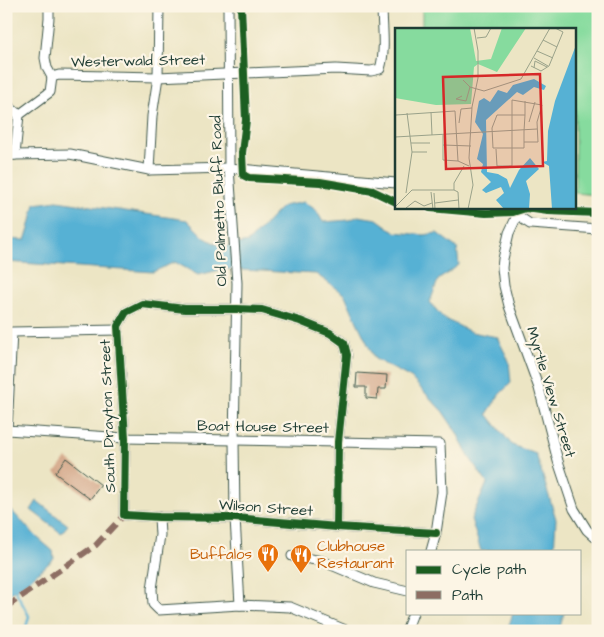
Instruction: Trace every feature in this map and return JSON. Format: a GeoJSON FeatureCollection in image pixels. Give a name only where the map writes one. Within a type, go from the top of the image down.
{"type":"FeatureCollection","features":[{"type":"Feature","properties":{"kind":"street"},"geometry":{"type":"LineString","coordinates":[[49,6],[44,58],[52,77]]}},
{"type":"Feature","properties":{"kind":"street"},"geometry":{"type":"LineString","coordinates":[[148,170],[152,116],[158,76],[160,6]]}},
{"type":"Feature","properties":{"kind":"street","name":"Old Palmetto Bluff Road"},"geometry":{"type":"LineString","coordinates":[[228,6],[229,168],[237,283],[234,440],[235,518],[240,605]]}},
{"type":"Feature","properties":{"kind":"street","name":"Westerwald Street"},"geometry":{"type":"LineString","coordinates":[[19,115],[50,92],[52,77],[59,75],[158,76],[336,70],[371,71],[380,69],[383,53],[382,6]]}},
{"type":"Feature","properties":{"kind":"street"},"geometry":{"type":"LineString","coordinates":[[6,104],[19,115],[10,155],[70,154],[148,170],[229,168],[395,182]]}},
{"type":"Feature","properties":{"kind":"street"},"geometry":{"type":"LineString","coordinates":[[507,209],[530,224],[598,229]]}},
{"type":"Feature","properties":{"kind":"street","name":"Myrtle View Street"},"geometry":{"type":"LineString","coordinates":[[517,216],[509,233],[503,259],[504,286],[509,306],[539,388],[558,461],[574,509],[587,530],[598,540]]}},
{"type":"Feature","properties":{"kind":"street","name":"South Drayton Street"},"geometry":{"type":"LineString","coordinates":[[124,515],[125,438],[118,326],[126,312],[142,304],[185,309],[262,310],[330,333],[344,343],[347,354],[338,442]]}},
{"type":"Feature","properties":{"kind":"street"},"geometry":{"type":"LineString","coordinates":[[7,430],[12,332],[118,330]]}},
{"type":"Feature","properties":{"kind":"street","name":"Boat House Street"},"geometry":{"type":"LineString","coordinates":[[7,430],[125,438],[440,444],[442,492],[436,533],[431,550]]}},
{"type":"Feature","properties":{"kind":"street"},"geometry":{"type":"LineString","coordinates":[[337,527],[338,442]]}},
{"type":"Feature","properties":{"kind":"street","name":"Wilson Street"},"geometry":{"type":"LineString","coordinates":[[124,515],[235,518],[436,533]]}},
{"type":"Feature","properties":{"kind":"street"},"geometry":{"type":"LineString","coordinates":[[159,517],[160,535],[152,589],[153,604],[158,610],[240,605],[290,607],[348,631]]}},
{"type":"Feature","properties":{"kind":"street"},"geometry":{"type":"LineString","coordinates":[[292,556],[322,561],[374,583],[406,591]]}},
{"type":"Feature","properties":{"kind":"street"},"geometry":{"type":"LineString","coordinates":[[406,631],[413,614]]}},
{"type":"Feature","properties":{"kind":"green space"},"geometry":{"type":"Polygon","coordinates":[[[422,6],[598,6],[598,195],[576,193],[576,28],[422,28],[422,6]]]}},
{"type":"Feature","properties":{"kind":"water"},"geometry":{"type":"Polygon","coordinates":[[[57,201],[187,220],[205,238],[222,247],[248,242],[283,206],[304,202],[316,210],[323,222],[350,220],[358,216],[377,219],[395,232],[424,235],[437,233],[457,248],[459,265],[438,280],[430,302],[443,318],[471,332],[497,337],[509,361],[511,383],[499,395],[487,414],[512,445],[536,454],[556,519],[554,550],[481,550],[471,519],[487,483],[469,457],[457,433],[443,412],[411,378],[375,359],[345,295],[316,274],[224,269],[198,275],[175,262],[153,272],[6,262],[6,239],[25,240],[35,204],[57,201]]]}},
{"type":"Feature","properties":{"kind":"water"},"geometry":{"type":"Polygon","coordinates":[[[37,501],[68,525],[61,533],[31,510],[37,501]]]}},
{"type":"Feature","properties":{"kind":"water"},"geometry":{"type":"Polygon","coordinates":[[[6,505],[53,551],[54,559],[22,586],[6,596],[6,505]]]}},
{"type":"Feature","properties":{"kind":"water"},"geometry":{"type":"Polygon","coordinates":[[[513,614],[564,614],[558,631],[507,631],[513,614]]]}},
{"type":"Feature","properties":{"kind":"building"},"geometry":{"type":"Polygon","coordinates":[[[357,373],[387,375],[386,389],[378,389],[377,399],[366,398],[366,387],[356,387],[357,373]]]}},
{"type":"Feature","properties":{"kind":"building"},"geometry":{"type":"Polygon","coordinates":[[[66,458],[101,485],[90,499],[55,473],[66,458]]]}},
{"type":"Feature","properties":{"kind":"waterway"},"geometry":{"type":"LineString","coordinates":[[15,590],[29,616],[25,631]]}},
{"type":"Feature","properties":{"kind":"marked path"},"geometry":{"type":"LineString","coordinates":[[6,607],[96,545],[124,515]]}},
{"type":"Feature","properties":{"kind":"cycle path"},"geometry":{"type":"LineString","coordinates":[[241,6],[246,120],[242,153],[243,175],[249,178],[320,182],[373,191],[395,202]]}},
{"type":"Feature","properties":{"kind":"cycle path"},"geometry":{"type":"LineString","coordinates":[[441,209],[486,213],[513,212],[523,209]]}},
{"type":"Feature","properties":{"kind":"cycle path"},"geometry":{"type":"LineString","coordinates":[[533,209],[598,213]]}},
{"type":"Feature","properties":{"kind":"cycle path"},"geometry":{"type":"LineString","coordinates":[[337,527],[338,442],[347,355],[344,343],[330,333],[300,321],[262,310],[185,309],[142,304],[126,312],[118,326],[125,438],[124,515],[235,518],[337,527],[436,533]]}},
{"type":"Feature","properties":{"kind":"place","name":"Buffalos"},"geometry":{"type":"Point","coordinates":[268,573]}},
{"type":"Feature","properties":{"kind":"place","name":"Clubhouse Restaurant"},"geometry":{"type":"Point","coordinates":[301,574]}}]}
